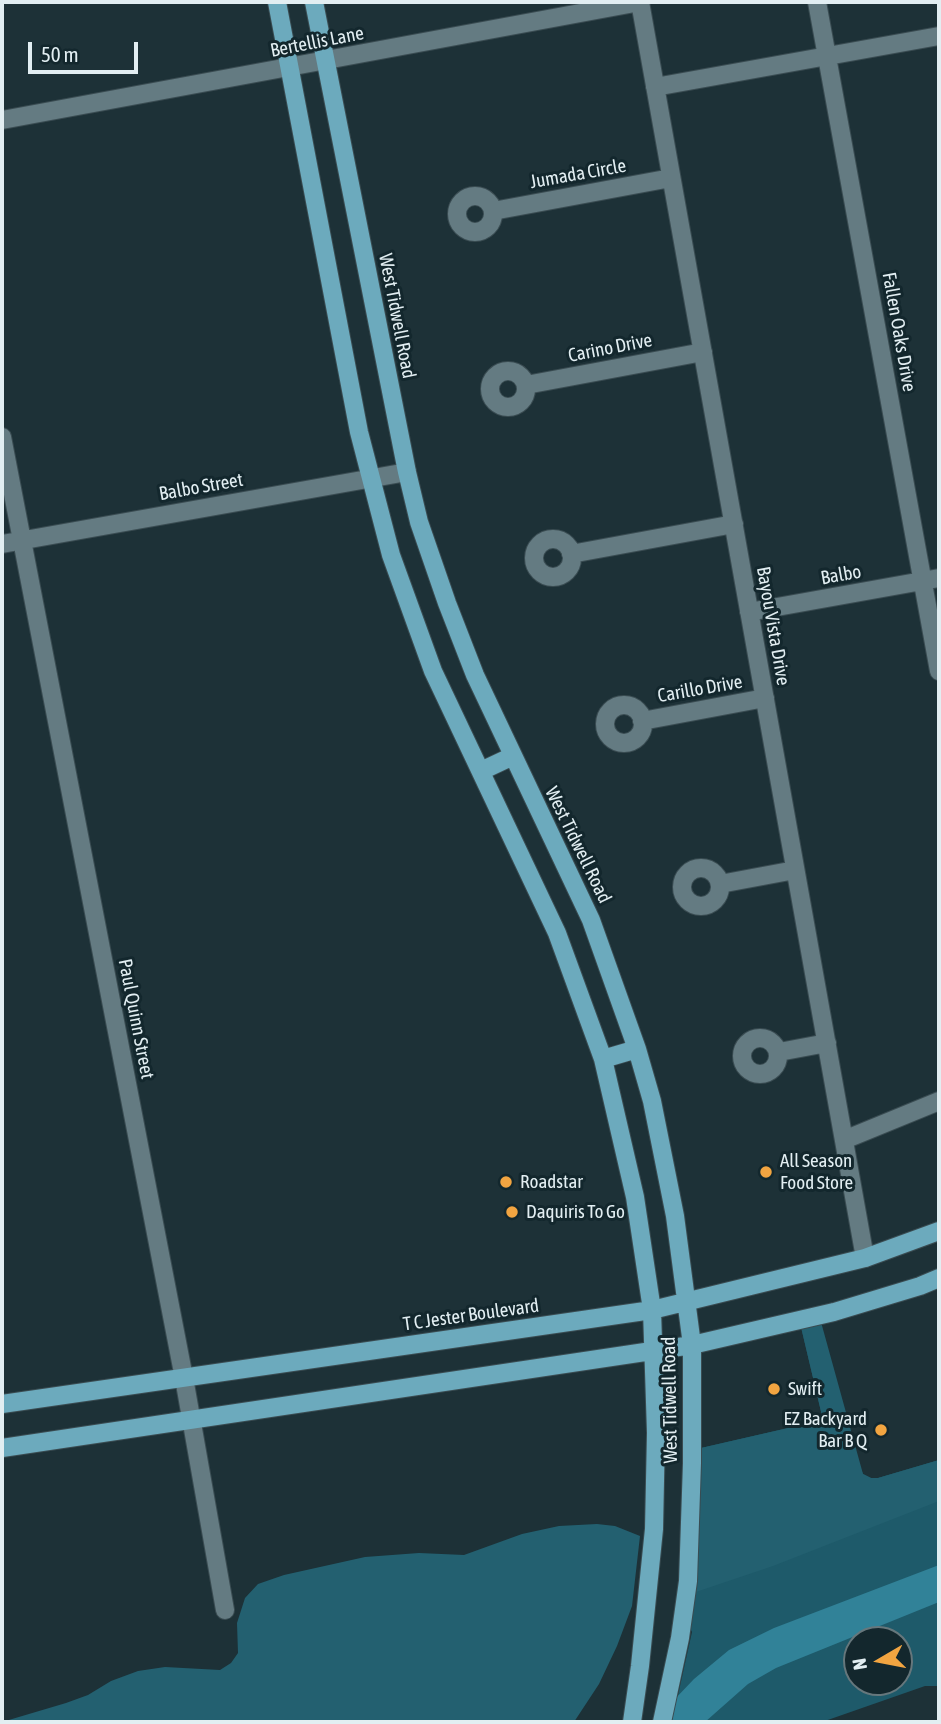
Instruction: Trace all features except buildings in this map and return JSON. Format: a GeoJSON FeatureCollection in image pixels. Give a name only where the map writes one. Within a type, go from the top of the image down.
{"type":"FeatureCollection","features":[{"type":"Feature","properties":{"kind":"main road","name":"West Tidwell Road"},"geometry":{"type":"LineString","coordinates":[[277,2],[359,432],[391,555],[433,671],[557,933],[603,1059],[635,1197],[652,1310],[656,1433],[654,1529],[632,1722]]}},
{"type":"Feature","properties":{"kind":"main road","name":"West Tidwell Road"},"geometry":{"type":"LineString","coordinates":[[314,2],[419,522],[475,675],[591,920],[637,1049],[652,1101],[668,1177],[688,1302],[692,1345],[692,1463],[689,1555],[680,1638],[662,1722]]}},
{"type":"Feature","properties":{"kind":"main road"},"geometry":{"type":"LineString","coordinates":[[481,771],[513,756]]}},
{"type":"Feature","properties":{"kind":"main road"},"geometry":{"type":"LineString","coordinates":[[603,1059],[637,1049]]}},
{"type":"Feature","properties":{"kind":"main road","name":"T C Jester Boulevard"},"geometry":{"type":"LineString","coordinates":[[2,1404],[652,1310],[865,1258],[939,1231]]}},
{"type":"Feature","properties":{"kind":"main road"},"geometry":{"type":"LineString","coordinates":[[2,1448],[692,1345],[834,1312],[939,1278]]}},
{"type":"Feature","properties":{"kind":"street","name":"Bertellis Lane"},"geometry":{"type":"LineString","coordinates":[[2,120],[640,2]]}},
{"type":"Feature","properties":{"kind":"street","name":"Bayou Vista Drive"},"geometry":{"type":"LineString","coordinates":[[640,2],[865,1258]]}},
{"type":"Feature","properties":{"kind":"street","name":"Fallen Oaks Drive"},"geometry":{"type":"LineString","coordinates":[[817,2],[931,580],[939,671]]}},
{"type":"Feature","properties":{"kind":"street"},"geometry":{"type":"LineString","coordinates":[[655,88],[939,36]]}},
{"type":"Feature","properties":{"kind":"street","name":"Jumada Circle"},"geometry":{"type":"LineString","coordinates":[[493,211],[671,178]]}},
{"type":"Feature","properties":{"kind":"street","name":"Carino Drive"},"geometry":{"type":"LineString","coordinates":[[526,385],[703,352]]}},
{"type":"Feature","properties":{"kind":"street","name":"Paul Quinn Street"},"geometry":{"type":"LineString","coordinates":[[2,437],[184,1378],[225,1610]]}},
{"type":"Feature","properties":{"kind":"street","name":"Balbo Street"},"geometry":{"type":"LineString","coordinates":[[2,544],[407,471]]}},
{"type":"Feature","properties":{"kind":"street"},"geometry":{"type":"LineString","coordinates":[[571,554],[734,524]]}},
{"type":"Feature","properties":{"kind":"street","name":"Balbo"},"geometry":{"type":"LineString","coordinates":[[750,612],[931,580]]}},
{"type":"Feature","properties":{"kind":"street","name":"Carillo Drive"},"geometry":{"type":"LineString","coordinates":[[642,721],[765,698]]}},
{"type":"Feature","properties":{"kind":"street"},"geometry":{"type":"LineString","coordinates":[[720,884],[795,870]]}},
{"type":"Feature","properties":{"kind":"street"},"geometry":{"type":"LineString","coordinates":[[779,1052],[827,1043]]}},
{"type":"Feature","properties":{"kind":"street"},"geometry":{"type":"LineString","coordinates":[[844,1140],[939,1101]]}},
{"type":"Feature","properties":{"kind":"shaded area"},"geometry":{"type":"Polygon","coordinates":[[[821,1322],[863,1474],[878,1478],[939,1460],[939,1501],[773,1566],[693,1593],[700,1514],[701,1448],[823,1420],[801,1327],[821,1322]]]}},
{"type":"Feature","properties":{"kind":"shaded area"},"geometry":{"type":"Polygon","coordinates":[[[801,1327],[863,1474],[878,1478],[939,1460],[939,1686],[925,1686],[913,1690],[913,1626],[843,1626],[843,1696],[896,1696],[822,1722],[672,1722],[692,1632],[689,1626],[698,1546],[701,1448],[823,1420],[801,1327]]]}},
{"type":"Feature","properties":{"kind":"shaded area"},"geometry":{"type":"Polygon","coordinates":[[[559,1526],[615,1526],[640,1536],[632,1606],[599,1684],[574,1722],[2,1722],[88,1695],[111,1681],[138,1671],[165,1667],[220,1670],[231,1663],[238,1653],[237,1623],[245,1598],[258,1584],[284,1575],[365,1557],[419,1553],[464,1555],[522,1534],[559,1526]]]}},
{"type":"Feature","properties":{"kind":"shaded area"},"geometry":{"type":"Polygon","coordinates":[[[939,1565],[939,1602],[880,1626],[843,1626],[843,1641],[776,1668],[748,1684],[705,1722],[653,1722],[694,1679],[729,1650],[774,1628],[939,1565]]]}},
{"type":"Feature","properties":{"kind":"place","name":"All Season Food Store"},"geometry":{"type":"Point","coordinates":[766,1172]}},
{"type":"Feature","properties":{"kind":"place","name":"Roadstar"},"geometry":{"type":"Point","coordinates":[506,1182]}},
{"type":"Feature","properties":{"kind":"place","name":"Daquiris To Go"},"geometry":{"type":"Point","coordinates":[512,1212]}},
{"type":"Feature","properties":{"kind":"place","name":"Swift"},"geometry":{"type":"Point","coordinates":[774,1389]}},
{"type":"Feature","properties":{"kind":"place","name":"EZ Backyard Bar B Q"},"geometry":{"type":"Point","coordinates":[881,1430]}}]}
